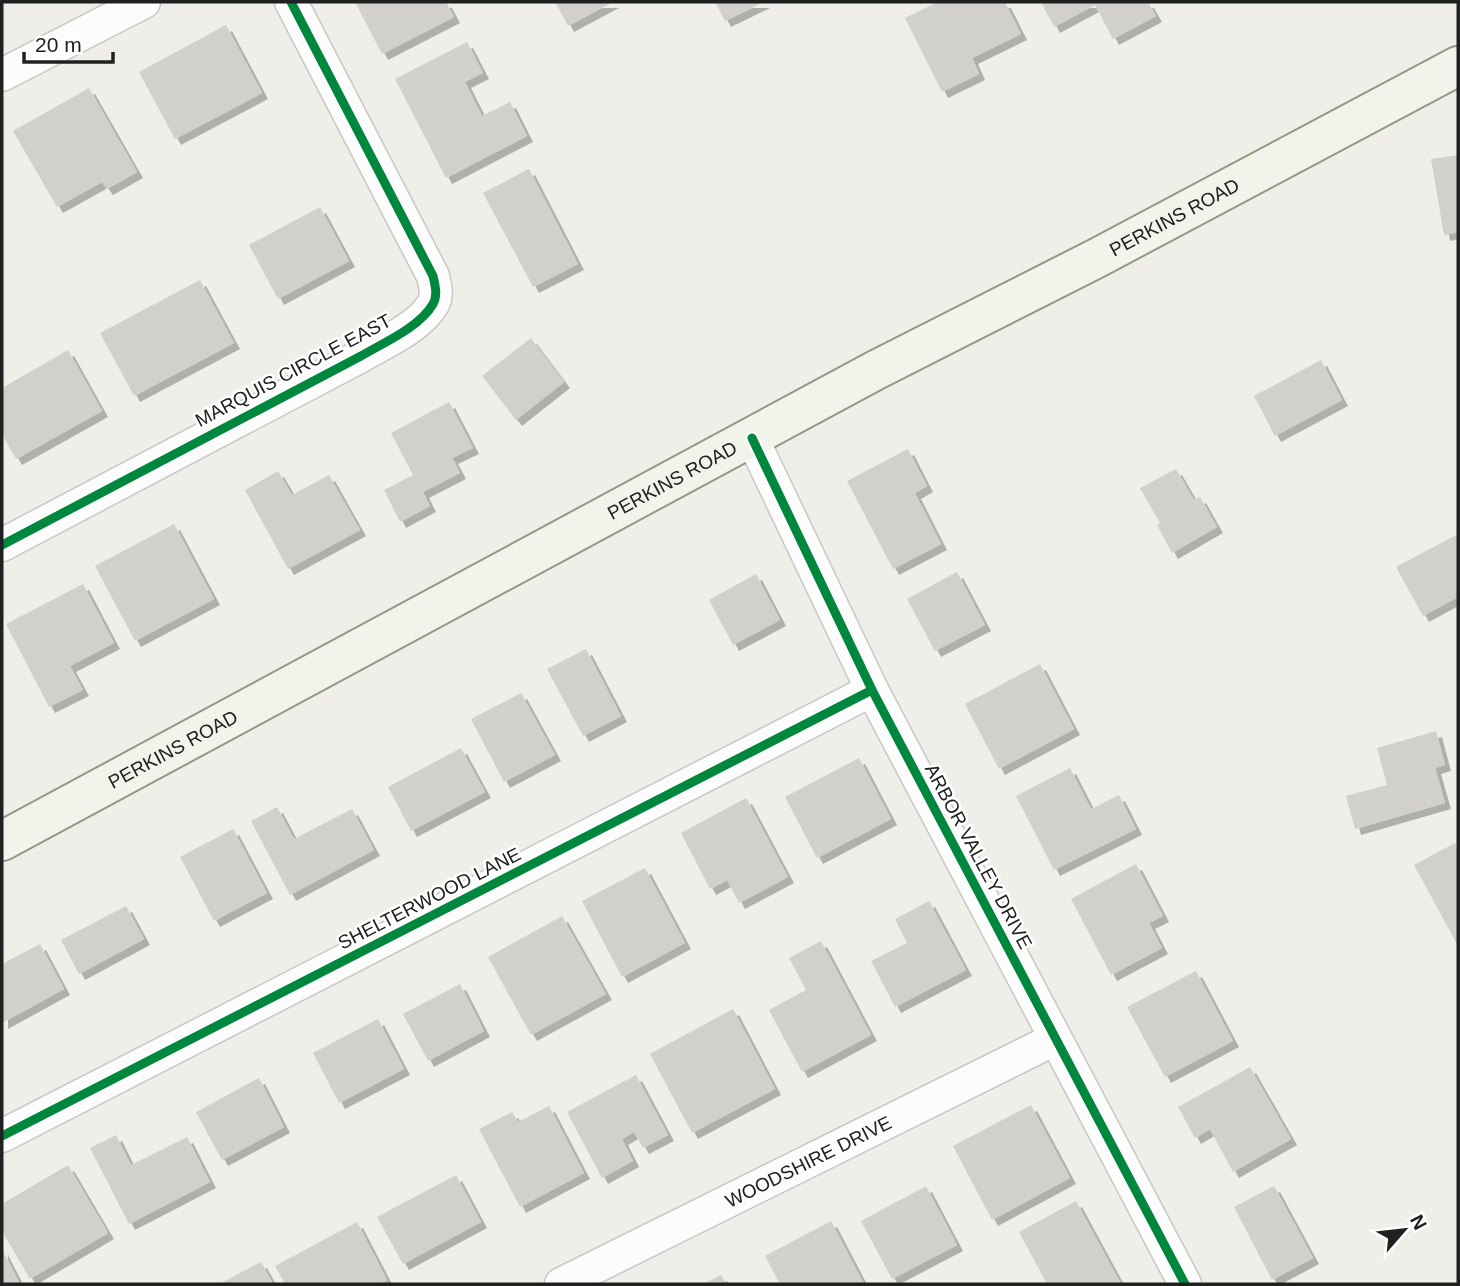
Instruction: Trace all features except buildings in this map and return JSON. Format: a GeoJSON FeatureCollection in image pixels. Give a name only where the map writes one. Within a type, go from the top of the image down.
{"type":"FeatureCollection","features":[{"type":"Feature","properties":{"kind":"main road","name":"PERKINS ROAD"},"geometry":{"type":"LineString","coordinates":[[2,841],[876,370],[1097,258],[1458,66]]}},
{"type":"Feature","properties":{"kind":"street"},"geometry":{"type":"LineString","coordinates":[[2,75],[144,2]]}},
{"type":"Feature","properties":{"kind":"street","name":"MARQUIS CIRCLE EAST"},"geometry":{"type":"LineString","coordinates":[[2,545],[361,356],[413,325],[433,303],[436,292],[433,276],[291,2]]}},
{"type":"Feature","properties":{"kind":"street","name":"ARBOR VALLEY DRIVE"},"geometry":{"type":"LineString","coordinates":[[752,438],[872,690],[1185,1284]]}},
{"type":"Feature","properties":{"kind":"street","name":"SHELTERWOOD LANE"},"geometry":{"type":"LineString","coordinates":[[2,1136],[872,690]]}},
{"type":"Feature","properties":{"kind":"street","name":"WOODSHIRE DRIVE"},"geometry":{"type":"LineString","coordinates":[[561,1284],[1055,1039]]}},
{"type":"Feature","properties":{"kind":"cycle path"},"geometry":{"type":"LineString","coordinates":[[2,545],[390,340],[419,320],[435,301],[433,276],[291,2]]}},
{"type":"Feature","properties":{"kind":"cycle path"},"geometry":{"type":"LineString","coordinates":[[752,438],[872,690],[1185,1284]]}},
{"type":"Feature","properties":{"kind":"cycle path"},"geometry":{"type":"LineString","coordinates":[[2,1136],[872,690]]}}]}
